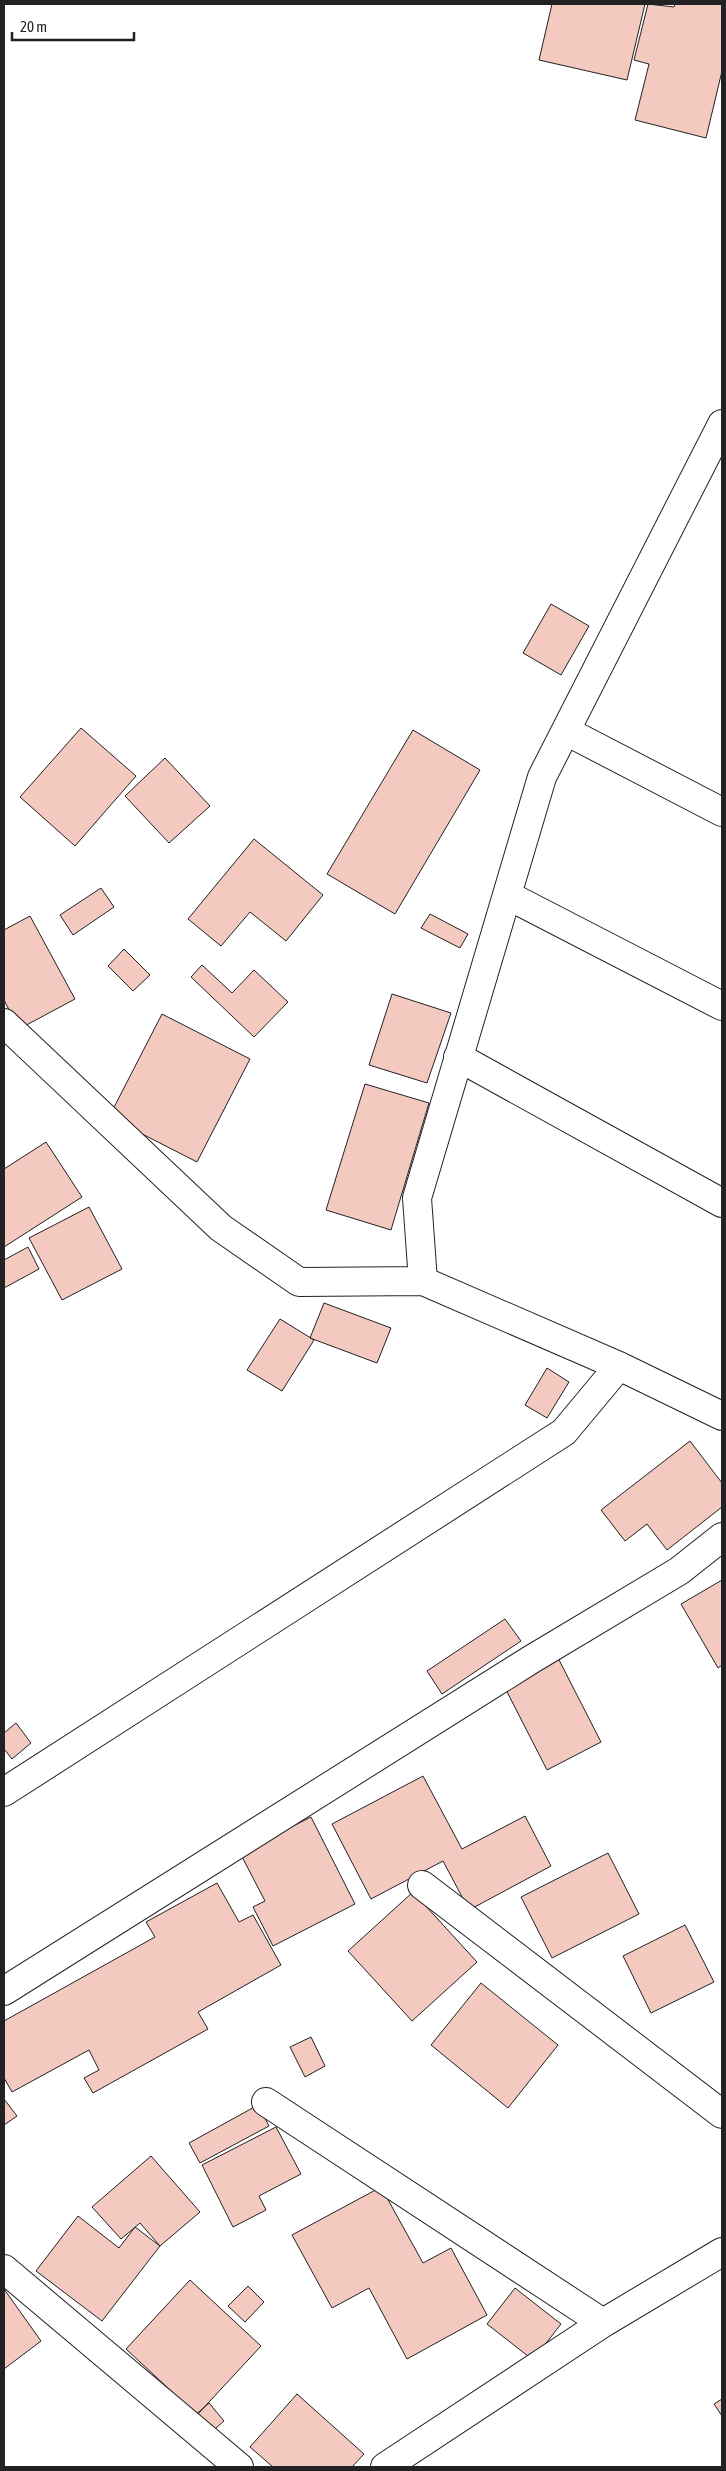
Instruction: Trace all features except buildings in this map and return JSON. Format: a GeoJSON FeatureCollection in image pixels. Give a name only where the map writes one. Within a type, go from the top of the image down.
{"type":"FeatureCollection","features":[{"type":"Feature","properties":{"kind":"street"},"geometry":{"type":"LineString","coordinates":[[423,1281],[417,1198],[542,777],[722,424]]}},
{"type":"Feature","properties":{"kind":"street"},"geometry":{"type":"LineString","coordinates":[[566,731],[722,812]]}},
{"type":"Feature","properties":{"kind":"street"},"geometry":{"type":"LineString","coordinates":[[507,895],[722,1006]]}},
{"type":"Feature","properties":{"kind":"street"},"geometry":{"type":"LineString","coordinates":[[4,1023],[221,1228],[299,1282],[423,1281],[619,1366],[722,1416]]}},
{"type":"Feature","properties":{"kind":"street"},"geometry":{"type":"LineString","coordinates":[[458,1057],[722,1202]]}},
{"type":"Feature","properties":{"kind":"street"},"geometry":{"type":"LineString","coordinates":[[4,1792],[564,1432],[619,1366]]}},
{"type":"Feature","properties":{"kind":"street"},"geometry":{"type":"LineString","coordinates":[[4,1991],[532,1659],[679,1571],[722,1537]]}},
{"type":"Feature","properties":{"kind":"street"},"geometry":{"type":"LineString","coordinates":[[422,1885],[722,2114]]}},
{"type":"Feature","properties":{"kind":"street"},"geometry":{"type":"LineString","coordinates":[[266,2102],[603,2323]]}},
{"type":"Feature","properties":{"kind":"street"},"geometry":{"type":"LineString","coordinates":[[385,2467],[603,2323],[722,2252]]}},
{"type":"Feature","properties":{"kind":"street"},"geometry":{"type":"LineString","coordinates":[[4,2269],[240,2467]]}}]}
